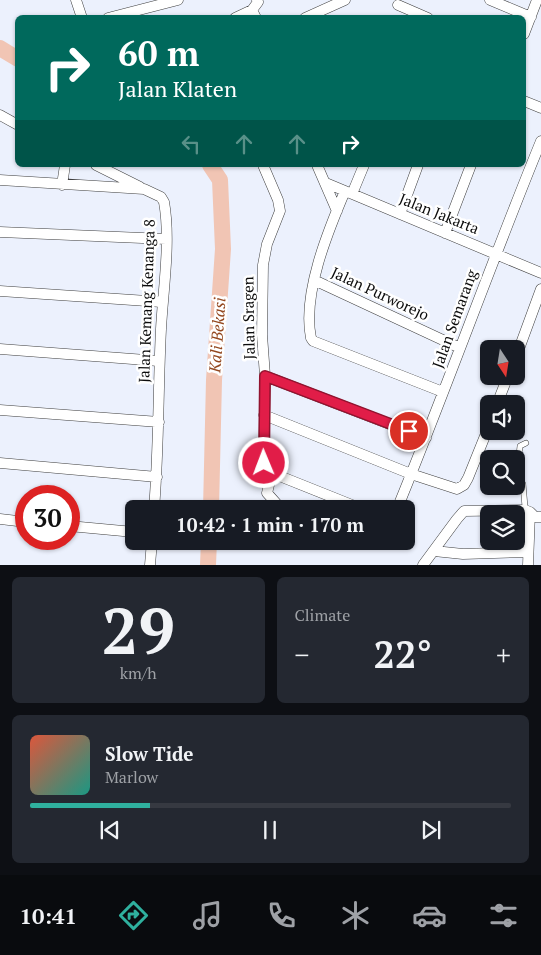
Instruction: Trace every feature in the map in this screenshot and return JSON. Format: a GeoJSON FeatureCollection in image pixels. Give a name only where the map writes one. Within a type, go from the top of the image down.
{"type":"FeatureCollection","features":[{"type":"Feature","properties":{"kind":"street"},"geometry":{"type":"LineString","coordinates":[[76,0],[81,15]]}},
{"type":"Feature","properties":{"kind":"street"},"geometry":{"type":"LineString","coordinates":[[119,15],[178,0]]}},
{"type":"Feature","properties":{"kind":"street"},"geometry":{"type":"LineString","coordinates":[[312,15],[345,0]]}},
{"type":"Feature","properties":{"kind":"street"},"geometry":{"type":"LineString","coordinates":[[490,0],[525,15]]}},
{"type":"Feature","properties":{"kind":"street"},"geometry":{"type":"LineString","coordinates":[[526,28],[537,0]]}},
{"type":"Feature","properties":{"kind":"street"},"geometry":{"type":"LineString","coordinates":[[397,3],[418,15]]}},
{"type":"Feature","properties":{"kind":"street"},"geometry":{"type":"LineString","coordinates":[[240,15],[257,6]]}},
{"type":"Feature","properties":{"kind":"street"},"geometry":{"type":"LineString","coordinates":[[526,15],[530,17]]}},
{"type":"Feature","properties":{"kind":"street"},"geometry":{"type":"LineString","coordinates":[[526,102],[541,108]]}},
{"type":"Feature","properties":{"kind":"street"},"geometry":{"type":"LineString","coordinates":[[0,116],[15,124]]}},
{"type":"Feature","properties":{"kind":"street","name":"Jalan Semarang"},"geometry":{"type":"LineString","coordinates":[[401,500],[426,438],[495,253],[541,141]]}},
{"type":"Feature","properties":{"kind":"street"},"geometry":{"type":"LineString","coordinates":[[62,185],[65,167]]}},
{"type":"Feature","properties":{"kind":"street"},"geometry":{"type":"LineString","coordinates":[[100,167],[144,189]]}},
{"type":"Feature","properties":{"kind":"street","name":"Jalan Sragen"},"geometry":{"type":"LineString","coordinates":[[264,167],[278,200],[280,211],[267,244],[263,265],[264,459],[267,470],[272,473]]}},
{"type":"Feature","properties":{"kind":"street"},"geometry":{"type":"LineString","coordinates":[[318,167],[337,211]]}},
{"type":"Feature","properties":{"kind":"street"},"geometry":{"type":"LineString","coordinates":[[363,167],[337,211],[314,280],[309,316],[310,334],[313,340],[443,392]]}},
{"type":"Feature","properties":{"kind":"street"},"geometry":{"type":"LineString","coordinates":[[400,214],[417,167]]}},
{"type":"Feature","properties":{"kind":"street"},"geometry":{"type":"LineString","coordinates":[[445,233],[470,167]]}},
{"type":"Feature","properties":{"kind":"street"},"geometry":{"type":"LineString","coordinates":[[0,180],[144,189]]}},
{"type":"Feature","properties":{"kind":"street","name":"Jalan Jakarta"},"geometry":{"type":"LineString","coordinates":[[326,183],[541,273]]}},
{"type":"Feature","properties":{"kind":"street","name":"Jalan Kemang Kenanga 8"},"geometry":{"type":"LineString","coordinates":[[144,189],[161,197],[164,202],[166,239],[159,361],[159,422],[155,500]]}},
{"type":"Feature","properties":{"kind":"street"},"geometry":{"type":"LineString","coordinates":[[0,232],[166,239]]}},
{"type":"Feature","properties":{"kind":"street","name":"Jalan Purworejo"},"geometry":{"type":"LineString","coordinates":[[314,280],[460,348]]}},
{"type":"Feature","properties":{"kind":"street"},"geometry":{"type":"LineString","coordinates":[[522,340],[541,290]]}},
{"type":"Feature","properties":{"kind":"street"},"geometry":{"type":"LineString","coordinates":[[0,291],[162,302]]}},
{"type":"Feature","properties":{"kind":"street"},"geometry":{"type":"LineString","coordinates":[[0,349],[159,361]]}},
{"type":"Feature","properties":{"kind":"street"},"geometry":{"type":"LineString","coordinates":[[265,376],[426,438]]}},
{"type":"Feature","properties":{"kind":"street"},"geometry":{"type":"LineString","coordinates":[[0,410],[159,422]]}},
{"type":"Feature","properties":{"kind":"street"},"geometry":{"type":"LineString","coordinates":[[264,415],[453,489],[462,487],[468,478],[483,440]]}},
{"type":"Feature","properties":{"kind":"street"},"geometry":{"type":"LineString","coordinates":[[0,463],[157,477]]}},
{"type":"Feature","properties":{"kind":"street"},"geometry":{"type":"LineString","coordinates":[[273,500],[267,493],[272,473],[340,500]]}},
{"type":"Feature","properties":{"kind":"street"},"geometry":{"type":"LineString","coordinates":[[424,565],[461,513],[470,511],[525,510],[535,517],[541,517]]}},
{"type":"Feature","properties":{"kind":"street"},"geometry":{"type":"LineString","coordinates":[[528,565],[530,512]]}},
{"type":"Feature","properties":{"kind":"street"},"geometry":{"type":"LineString","coordinates":[[0,519],[15,521]]}},
{"type":"Feature","properties":{"kind":"street"},"geometry":{"type":"LineString","coordinates":[[80,527],[125,531]]}},
{"type":"Feature","properties":{"kind":"street"},"geometry":{"type":"LineString","coordinates":[[150,565],[151,550]]}},
{"type":"Feature","properties":{"kind":"street"},"geometry":{"type":"LineString","coordinates":[[434,551],[463,554],[528,552]]}},
{"type":"Feature","properties":{"kind":"lane"},"geometry":{"type":"LineString","coordinates":[[526,442],[520,446],[517,472],[523,484],[525,507],[530,512]]}},
{"type":"Feature","properties":{"kind":"waterway","name":"Kali Bekasi"},"geometry":{"type":"LineString","coordinates":[[0,48],[15,57]]}},
{"type":"Feature","properties":{"kind":"waterway","name":"Kali Bekasi"},"geometry":{"type":"LineString","coordinates":[[211,167],[220,180],[223,249],[214,380],[211,500]]}},
{"type":"Feature","properties":{"kind":"waterway","name":"Kali Bekasi"},"geometry":{"type":"LineString","coordinates":[[208,565],[209,550]]}},
{"type":"Feature","properties":{"kind":"route"},"geometry":{"type":"LineString","coordinates":[[264,463],[265,376],[409,431]]}}]}
